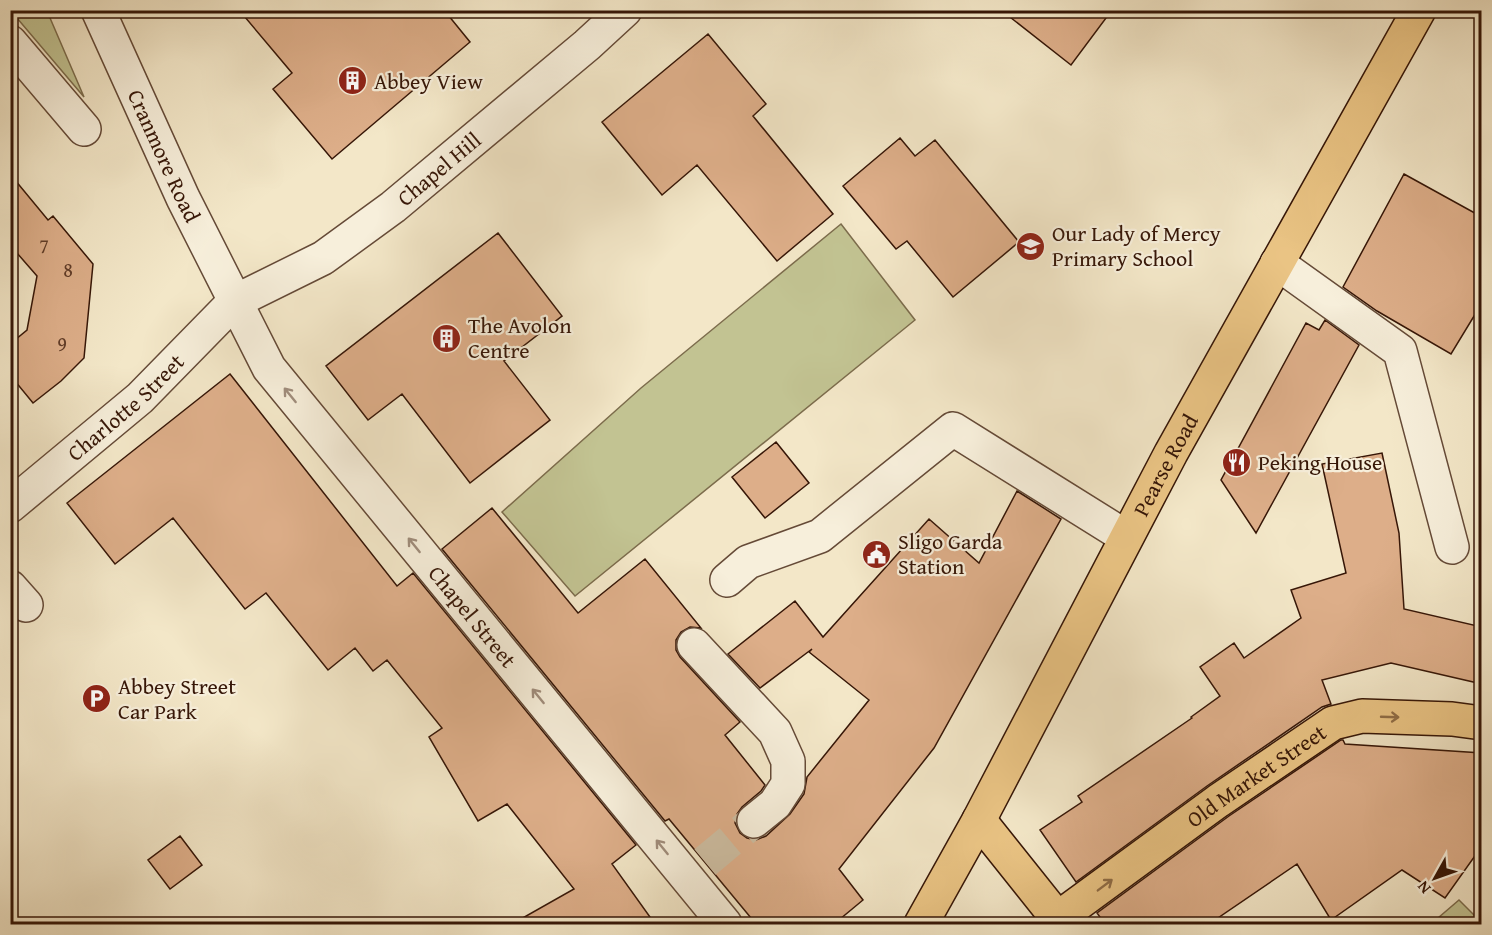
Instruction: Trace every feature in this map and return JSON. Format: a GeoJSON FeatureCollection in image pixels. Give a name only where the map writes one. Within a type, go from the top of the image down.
{"type":"FeatureCollection","features":[{"type":"Feature","properties":{"kind":"main road","name":"Pearse Road"},"geometry":{"type":"LineString","coordinates":[[921,924],[979,820],[1126,537],[1419,10]]}},
{"type":"Feature","properties":{"kind":"main road","name":"Old Market Street"},"geometry":{"type":"LineString","coordinates":[[979,820],[1054,922],[1218,801],[1333,723],[1362,716],[1452,719],[1482,723]]}},
{"type":"Feature","properties":{"kind":"street","name":"Cranmore Road"},"geometry":{"type":"LineString","coordinates":[[98,10],[183,198],[234,302]]}},
{"type":"Feature","properties":{"kind":"street","name":"Chapel Hill"},"geometry":{"type":"LineString","coordinates":[[234,302],[323,258],[393,207],[587,45],[625,10]]}},
{"type":"Feature","properties":{"kind":"street"},"geometry":{"type":"LineString","coordinates":[[10,42],[84,129]]}},
{"type":"Feature","properties":{"kind":"street"},"geometry":{"type":"LineString","coordinates":[[1277,263],[1400,351],[1452,547]]}},
{"type":"Feature","properties":{"kind":"street","name":"Charlotte Street"},"geometry":{"type":"LineString","coordinates":[[10,506],[140,398],[234,302]]}},
{"type":"Feature","properties":{"kind":"street","name":"Chapel Street"},"geometry":{"type":"LineString","coordinates":[[234,302],[269,368],[696,870],[725,924]]}},
{"type":"Feature","properties":{"kind":"street"},"geometry":{"type":"LineString","coordinates":[[727,580],[748,562],[820,536],[953,429],[1126,537]]}},
{"type":"Feature","properties":{"kind":"street"},"geometry":{"type":"LineString","coordinates":[[694,645],[775,732],[788,761],[788,784],[775,804],[754,821]]}},
{"type":"Feature","properties":{"kind":"green space"},"geometry":{"type":"Polygon","coordinates":[[[11,11],[47,11],[84,97],[11,11]]]}},
{"type":"Feature","properties":{"kind":"green space"},"geometry":{"type":"Polygon","coordinates":[[[841,224],[915,320],[575,596],[502,512],[641,388],[841,224]]]}},
{"type":"Feature","properties":{"kind":"green space"},"geometry":{"type":"Polygon","coordinates":[[[1459,900],[1481,924],[1431,924],[1459,900]]]}},
{"type":"Feature","properties":{"kind":"building","name":"Abbey View"},"geometry":{"type":"Polygon","coordinates":[[[239,10],[444,10],[470,42],[332,159],[273,89],[292,73],[239,10]]]}},
{"type":"Feature","properties":{"kind":"building"},"geometry":{"type":"Polygon","coordinates":[[[1001,10],[1112,10],[1071,65],[1001,10]]]}},
{"type":"Feature","properties":{"kind":"building"},"geometry":{"type":"Polygon","coordinates":[[[708,34],[766,104],[753,116],[833,214],[777,261],[697,165],[662,195],[602,122],[708,34]]]}},
{"type":"Feature","properties":{"kind":"building"},"geometry":{"type":"Polygon","coordinates":[[[900,138],[915,156],[935,140],[1019,242],[953,297],[907,241],[896,249],[843,186],[900,138]]]}},
{"type":"Feature","properties":{"kind":"building"},"geometry":{"type":"Polygon","coordinates":[[[10,174],[48,220],[53,216],[93,264],[84,358],[61,381],[33,403],[10,375],[10,344],[27,330],[37,276],[10,245],[10,174]]]}},
{"type":"Feature","properties":{"kind":"building"},"geometry":{"type":"Polygon","coordinates":[[[1404,174],[1482,217],[1482,303],[1451,354],[1377,311],[1343,287],[1404,174]]]}},
{"type":"Feature","properties":{"kind":"building","name":"The Avolon Centre"},"geometry":{"type":"Polygon","coordinates":[[[498,233],[562,316],[504,361],[550,420],[470,483],[402,394],[368,420],[326,366],[498,233]]]}},
{"type":"Feature","properties":{"kind":"building"},"geometry":{"type":"Polygon","coordinates":[[[1325,320],[1359,345],[1256,533],[1221,480],[1306,323],[1319,330],[1325,320]]]}},
{"type":"Feature","properties":{"kind":"building"},"geometry":{"type":"Polygon","coordinates":[[[230,374],[397,586],[413,573],[636,845],[612,864],[655,924],[512,924],[574,889],[507,804],[478,821],[429,737],[442,728],[387,660],[373,671],[355,648],[328,670],[266,593],[245,609],[173,518],[115,564],[67,503],[230,374]]]}},
{"type":"Feature","properties":{"kind":"building"},"geometry":{"type":"Polygon","coordinates":[[[776,442],[809,483],[765,518],[732,477],[776,442]]]}},
{"type":"Feature","properties":{"kind":"building"},"geometry":{"type":"Polygon","coordinates":[[[1382,453],[1399,533],[1404,609],[1482,627],[1482,684],[1391,663],[1322,680],[1331,704],[1322,707],[1207,786],[1076,882],[1040,830],[1082,802],[1078,796],[1192,718],[1220,696],[1200,667],[1234,643],[1244,658],[1301,618],[1291,590],[1346,573],[1322,464],[1382,453]]]}},
{"type":"Feature","properties":{"kind":"building"},"geometry":{"type":"Polygon","coordinates":[[[1017,491],[1061,519],[934,748],[839,869],[863,900],[834,924],[756,924],[669,819],[665,821],[442,549],[492,508],[578,613],[645,559],[701,628],[690,627],[681,632],[676,640],[676,650],[740,722],[725,735],[765,785],[742,807],[735,823],[740,833],[756,840],[766,836],[790,814],[804,794],[807,777],[869,700],[809,652],[812,649],[760,688],[728,654],[795,601],[823,637],[929,519],[979,563],[1017,491]]]}},
{"type":"Feature","properties":{"kind":"building"},"geometry":{"type":"Polygon","coordinates":[[[1341,740],[1345,744],[1482,753],[1482,846],[1445,898],[1402,870],[1331,920],[1297,864],[1209,924],[1105,924],[1097,913],[1229,816],[1341,740]]]}},
{"type":"Feature","properties":{"kind":"building"},"geometry":{"type":"Polygon","coordinates":[[[180,836],[202,865],[170,889],[148,860],[180,836]]]}},
{"type":"Feature","properties":{"kind":"tunnel"},"geometry":{"type":"LineString","coordinates":[[705,862],[754,821]]}},
{"type":"Feature","properties":{"kind":"place","name":"Abbey View"},"geometry":{"type":"Point","coordinates":[353,81]}},
{"type":"Feature","properties":{"kind":"place","name":"Our Lady of Mercy Primary School"},"geometry":{"type":"Point","coordinates":[1031,246]}},
{"type":"Feature","properties":{"kind":"place","name":"The Avolon Centre"},"geometry":{"type":"Point","coordinates":[447,338]}},
{"type":"Feature","properties":{"kind":"place","name":"Peking House"},"geometry":{"type":"Point","coordinates":[1237,462]}},
{"type":"Feature","properties":{"kind":"place","name":"Sligo Garda Station"},"geometry":{"type":"Point","coordinates":[877,554]}},
{"type":"Feature","properties":{"kind":"place","name":"Abbey Street Car Park"},"geometry":{"type":"Point","coordinates":[97,699]}}]}
